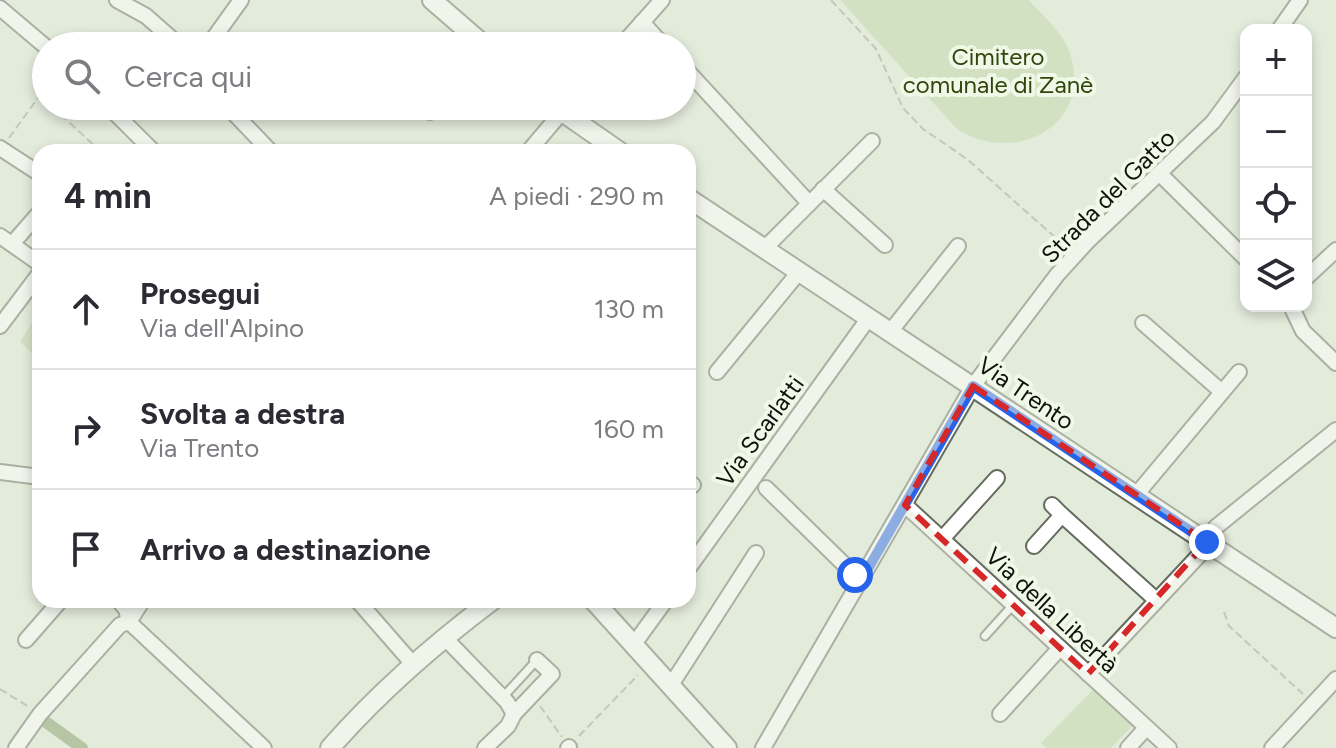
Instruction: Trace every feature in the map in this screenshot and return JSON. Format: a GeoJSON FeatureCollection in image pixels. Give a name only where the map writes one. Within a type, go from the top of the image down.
{"type":"FeatureCollection","features":[{"type":"Feature","properties":{"kind":"street"},"geometry":{"type":"LineString","coordinates":[[117,0],[146,16],[164,32]]}},
{"type":"Feature","properties":{"kind":"street"},"geometry":{"type":"LineString","coordinates":[[218,32],[241,0]]}},
{"type":"Feature","properties":{"kind":"street"},"geometry":{"type":"LineString","coordinates":[[432,0],[469,32]]}},
{"type":"Feature","properties":{"kind":"street"},"geometry":{"type":"LineString","coordinates":[[633,32],[662,0]]}},
{"type":"Feature","properties":{"kind":"street"},"geometry":{"type":"LineString","coordinates":[[1283,24],[1300,0]]}},
{"type":"Feature","properties":{"kind":"street"},"geometry":{"type":"LineString","coordinates":[[3,7],[32,34]]}},
{"type":"Feature","properties":{"kind":"street"},"geometry":{"type":"LineString","coordinates":[[642,22],[651,32]]}},
{"type":"Feature","properties":{"kind":"street"},"geometry":{"type":"LineString","coordinates":[[696,80],[809,203]]}},
{"type":"Feature","properties":{"kind":"street","name":"Strada del Gatto"},"geometry":{"type":"LineString","coordinates":[[763,748],[973,386],[1075,255],[1213,122],[1240,85]]}},
{"type":"Feature","properties":{"kind":"street"},"geometry":{"type":"LineString","coordinates":[[122,120],[146,144]]}},
{"type":"Feature","properties":{"kind":"street"},"geometry":{"type":"LineString","coordinates":[[240,120],[263,144]]}},
{"type":"Feature","properties":{"kind":"street"},"geometry":{"type":"LineString","coordinates":[[534,144],[552,120]]}},
{"type":"Feature","properties":{"kind":"street"},"geometry":{"type":"LineString","coordinates":[[577,120],[609,144]]}},
{"type":"Feature","properties":{"kind":"street"},"geometry":{"type":"LineString","coordinates":[[764,249],[872,141]]}},
{"type":"Feature","properties":{"kind":"street"},"geometry":{"type":"LineString","coordinates":[[0,148],[32,169]]}},
{"type":"Feature","properties":{"kind":"street"},"geometry":{"type":"LineString","coordinates":[[1160,174],[1240,253]]}},
{"type":"Feature","properties":{"kind":"street"},"geometry":{"type":"LineString","coordinates":[[823,189],[885,245]]}},
{"type":"Feature","properties":{"kind":"street","name":"Via Trento"},"geometry":{"type":"LineString","coordinates":[[696,203],[1336,628]]}},
{"type":"Feature","properties":{"kind":"street"},"geometry":{"type":"LineString","coordinates":[[32,219],[6,240],[32,258]]}},
{"type":"Feature","properties":{"kind":"street"},"geometry":{"type":"LineString","coordinates":[[890,332],[958,246]]}},
{"type":"Feature","properties":{"kind":"street"},"geometry":{"type":"LineString","coordinates":[[1312,272],[1336,250]]}},
{"type":"Feature","properties":{"kind":"street"},"geometry":{"type":"LineString","coordinates":[[717,372],[799,272]]}},
{"type":"Feature","properties":{"kind":"street"},"geometry":{"type":"LineString","coordinates":[[0,326],[32,284]]}},
{"type":"Feature","properties":{"kind":"street"},"geometry":{"type":"LineString","coordinates":[[1294,312],[1303,331],[1336,363]]}},
{"type":"Feature","properties":{"kind":"street","name":"Via Scarlatti"},"geometry":{"type":"LineString","coordinates":[[696,558],[868,319]]}},
{"type":"Feature","properties":{"kind":"street"},"geometry":{"type":"LineString","coordinates":[[1143,323],[1222,392]]}},
{"type":"Feature","properties":{"kind":"street"},"geometry":{"type":"LineString","coordinates":[[1136,495],[1239,372]]}},
{"type":"Feature","properties":{"kind":"street"},"geometry":{"type":"LineString","coordinates":[[1088,674],[1155,599],[1195,560],[1216,527],[1336,430]]}},
{"type":"Feature","properties":{"kind":"street"},"geometry":{"type":"LineString","coordinates":[[0,472],[32,476]]}},
{"type":"Feature","properties":{"kind":"street"},"geometry":{"type":"LineString","coordinates":[[942,539],[997,478]]}},
{"type":"Feature","properties":{"kind":"street"},"geometry":{"type":"LineString","coordinates":[[766,488],[861,581]]}},
{"type":"Feature","properties":{"kind":"street","name":"Via della Libertà"},"geometry":{"type":"LineString","coordinates":[[905,505],[1169,748]]}},
{"type":"Feature","properties":{"kind":"street"},"geometry":{"type":"LineString","coordinates":[[1034,546],[1057,510],[1155,599]]}},
{"type":"Feature","properties":{"kind":"street"},"geometry":{"type":"LineString","coordinates":[[671,685],[756,553]]}},
{"type":"Feature","properties":{"kind":"street"},"geometry":{"type":"LineString","coordinates":[[26,640],[54,608]]}},
{"type":"Feature","properties":{"kind":"street"},"geometry":{"type":"LineString","coordinates":[[125,608],[129,622],[264,748]]}},
{"type":"Feature","properties":{"kind":"street"},"geometry":{"type":"LineString","coordinates":[[16,748],[40,714],[120,625],[129,622],[138,608]]}},
{"type":"Feature","properties":{"kind":"street"},"geometry":{"type":"LineString","coordinates":[[364,608],[412,663]]}},
{"type":"Feature","properties":{"kind":"street"},"geometry":{"type":"LineString","coordinates":[[330,748],[374,698],[412,663],[482,608]]}},
{"type":"Feature","properties":{"kind":"street"},"geometry":{"type":"LineString","coordinates":[[602,608],[727,748]]}},
{"type":"Feature","properties":{"kind":"street"},"geometry":{"type":"LineString","coordinates":[[634,644],[660,608]]}},
{"type":"Feature","properties":{"kind":"street"},"geometry":{"type":"LineString","coordinates":[[444,637],[514,714]]}},
{"type":"Feature","properties":{"kind":"street"},"geometry":{"type":"LineString","coordinates":[[1000,714],[1060,648]]}},
{"type":"Feature","properties":{"kind":"street"},"geometry":{"type":"LineString","coordinates":[[485,748],[552,674],[537,660]]}},
{"type":"Feature","properties":{"kind":"street"},"geometry":{"type":"LineString","coordinates":[[1272,748],[1336,679]]}},
{"type":"Feature","properties":{"kind":"street"},"geometry":{"type":"LineString","coordinates":[[1128,748],[1146,728]]}},
{"type":"Feature","properties":{"kind":"lane"},"geometry":{"type":"LineString","coordinates":[[985,636],[1013,605]]}},
{"type":"Feature","properties":{"kind":"lane"},"geometry":{"type":"LineString","coordinates":[[502,698],[537,660]]}},
{"type":"Feature","properties":{"kind":"path"},"geometry":{"type":"LineString","coordinates":[[831,0],[876,49],[903,108],[923,129],[967,159],[1075,255]]}},
{"type":"Feature","properties":{"kind":"path"},"geometry":{"type":"LineString","coordinates":[[0,148],[32,106]]}},
{"type":"Feature","properties":{"kind":"path"},"geometry":{"type":"LineString","coordinates":[[67,120],[92,144]]}},
{"type":"Feature","properties":{"kind":"path"},"geometry":{"type":"LineString","coordinates":[[1224,612],[1229,626],[1313,703]]}},
{"type":"Feature","properties":{"kind":"path"},"geometry":{"type":"LineString","coordinates":[[532,695],[568,747],[638,674]]}},
{"type":"Feature","properties":{"kind":"path"},"geometry":{"type":"LineString","coordinates":[[0,689],[40,714]]}},
{"type":"Feature","properties":{"kind":"highlighted area"},"geometry":{"type":"Polygon","coordinates":[[[973,386],[1207,542],[1088,674],[905,505],[973,386]]]}},
{"type":"Feature","properties":{"kind":"green space","name":"Cimitero comunale di Zanè"},"geometry":{"type":"Polygon","coordinates":[[[840,0],[1029,0],[1055,28],[1069,51],[1074,85],[1068,106],[1057,122],[1041,134],[1021,141],[1000,143],[978,139],[957,129],[840,0]]]}},
{"type":"Feature","properties":{"kind":"green space"},"geometry":{"type":"Polygon","coordinates":[[[32,323],[32,353],[20,342],[32,323]]]}},
{"type":"Feature","properties":{"kind":"green space"},"geometry":{"type":"Polygon","coordinates":[[[1093,690],[1132,726],[1111,748],[1047,748],[1041,743],[1093,690]]]}},
{"type":"Feature","properties":{"kind":"waterway"},"geometry":{"type":"LineString","coordinates":[[43,720],[82,748]]}},
{"type":"Feature","properties":{"kind":"route"},"geometry":{"type":"LineString","coordinates":[[855,575],[861,581],[973,386],[1207,542]]}}]}
